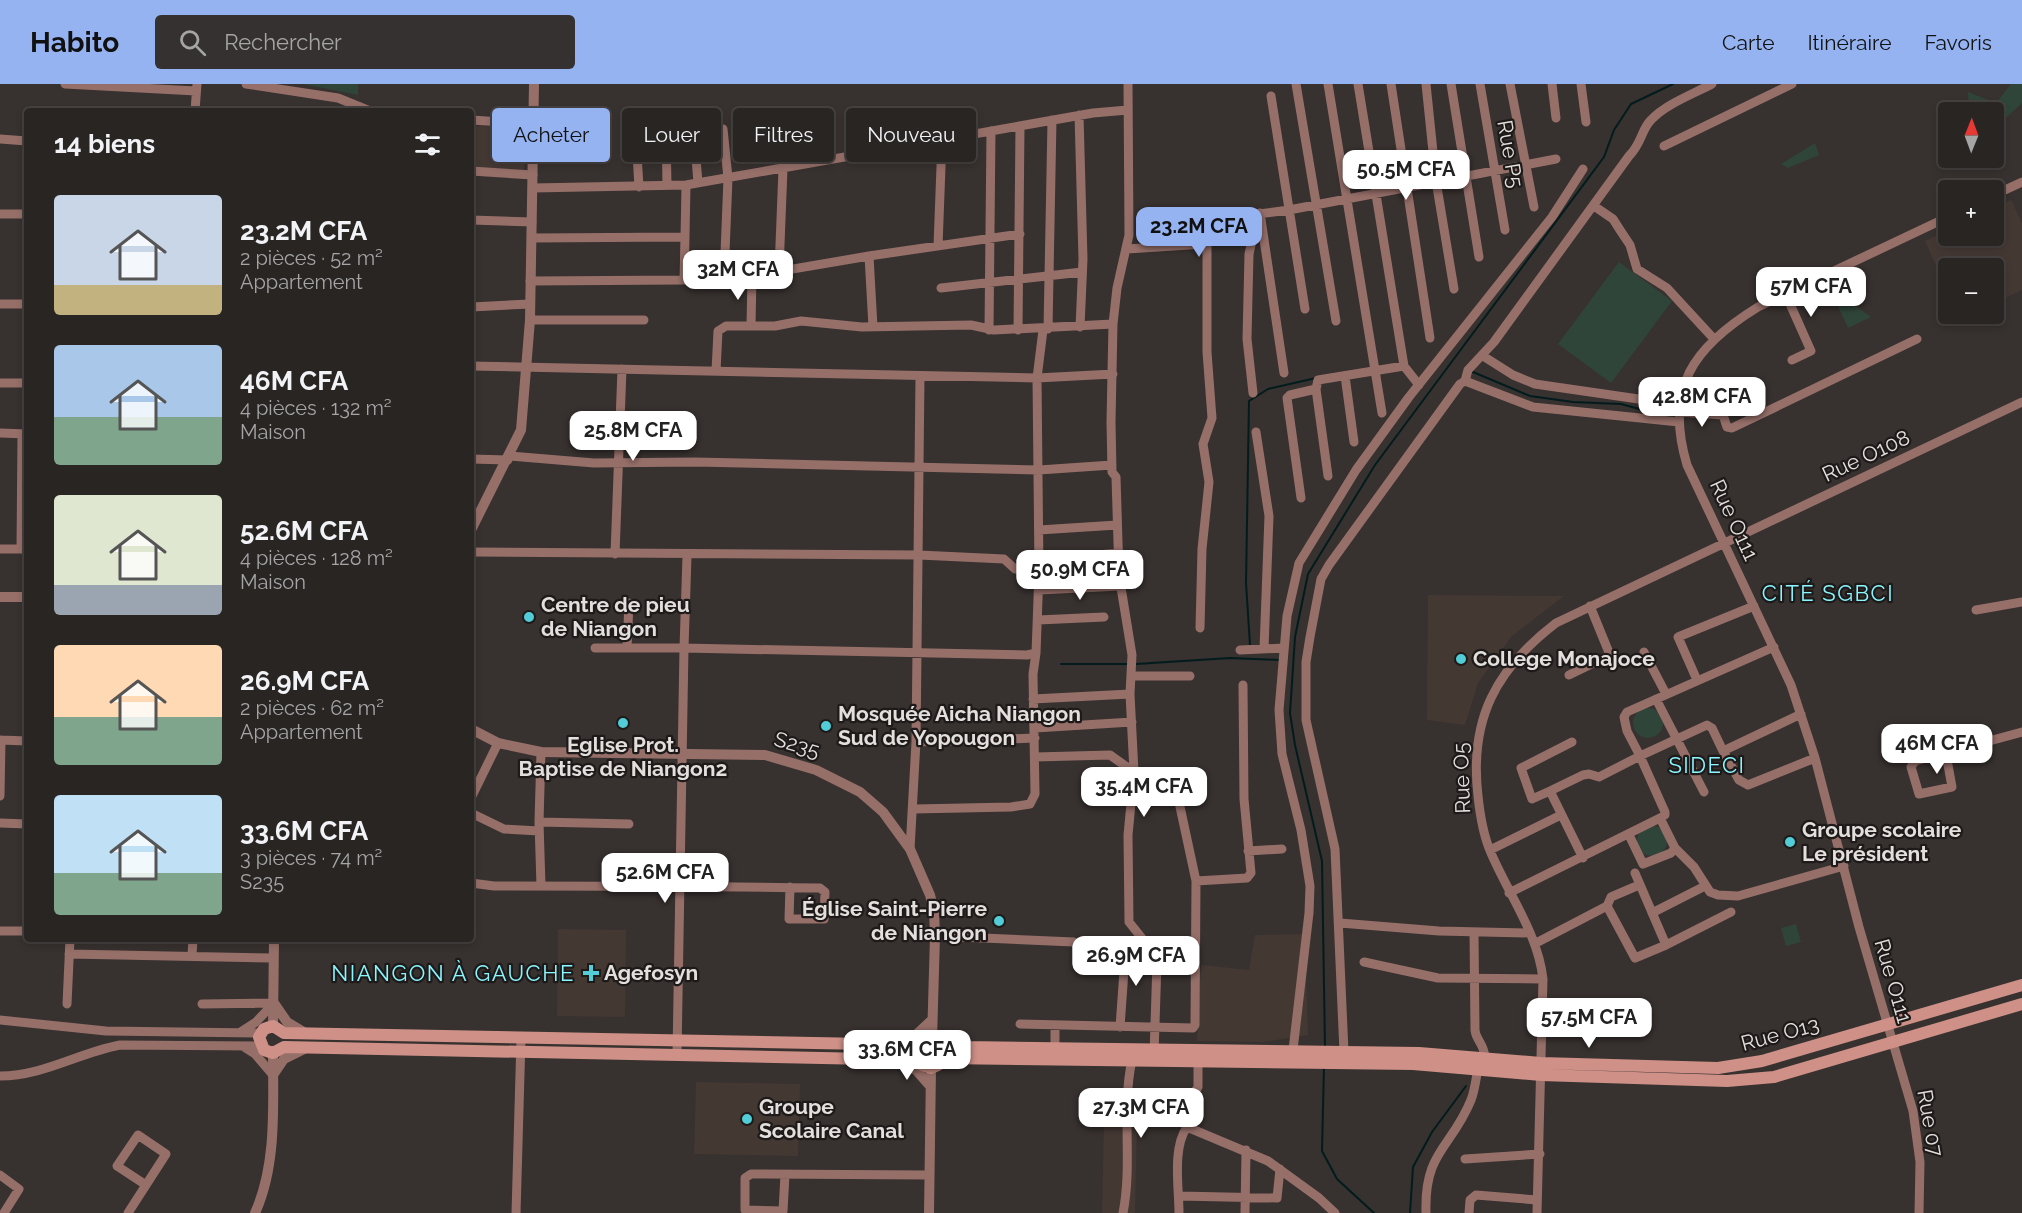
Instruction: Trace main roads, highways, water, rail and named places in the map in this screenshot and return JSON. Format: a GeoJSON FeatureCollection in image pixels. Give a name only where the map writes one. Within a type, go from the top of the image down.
{"type":"FeatureCollection","features":[{"type":"Feature","properties":{"kind":"main road","name":"Rue O13"},"geometry":{"type":"LineString","coordinates":[[1541,1069],[1730,1067],[1762,1061],[2022,986]]}},
{"type":"Feature","properties":{"kind":"main road","name":"Rue O13"},"geometry":{"type":"LineString","coordinates":[[1541,1069],[1682,1081],[1761,1079],[2022,1004]]}},
{"type":"Feature","properties":{"kind":"main road"},"geometry":{"type":"LineString","coordinates":[[943,1058],[938,1065],[931,1068],[920,1064],[917,1060],[900,1059],[677,1054],[521,1045],[308,1034],[279,1030],[260,1040],[279,1050],[308,1048],[521,1045],[678,1041],[892,1045],[937,1042],[1154,1055],[1198,1061],[1337,1055],[1482,1063],[1541,1069]]}},
{"type":"Feature","properties":{"kind":"main road"},"geometry":{"type":"LineString","coordinates":[[279,1030],[279,1050]]}},
{"type":"Feature","properties":{"kind":"main road"},"geometry":{"type":"LineString","coordinates":[[937,1042],[943,1058]]}},
{"type":"Feature","properties":{"kind":"main road"},"geometry":{"type":"LineString","coordinates":[[917,1060],[918,1045]]}},
{"type":"Feature","properties":{"kind":"main road"},"geometry":{"type":"LineString","coordinates":[[943,1058],[1132,1060],[1154,1055],[1293,1050],[1314,1056]]}},
{"type":"Feature","properties":{"kind":"waterway"},"geometry":{"type":"LineString","coordinates":[[1325,1048],[1322,861],[1295,745],[1290,713],[1295,637],[1308,574],[1375,465],[1604,157],[1614,130],[1631,104],[1673,84]]}},
{"type":"Feature","properties":{"kind":"waterway"},"geometry":{"type":"LineString","coordinates":[[1473,372],[1530,396],[1573,402],[1621,404],[1654,413]]}},
{"type":"Feature","properties":{"kind":"waterway"},"geometry":{"type":"LineString","coordinates":[[1250,645],[1246,583],[1249,401],[1268,389],[1316,378]]}},
{"type":"Feature","properties":{"kind":"waterway"},"geometry":{"type":"LineString","coordinates":[[1136,664],[1230,658],[1280,660]]}},
{"type":"Feature","properties":{"kind":"waterway"},"geometry":{"type":"LineString","coordinates":[[1061,664],[1130,664]]}},
{"type":"Feature","properties":{"kind":"waterway"},"geometry":{"type":"LineString","coordinates":[[1324,1066],[1322,1151],[1337,1179],[1374,1213]]}},
{"type":"Feature","properties":{"kind":"waterway"},"geometry":{"type":"LineString","coordinates":[[1410,1213],[1413,1167],[1432,1132],[1466,1086]]}},
{"type":"Feature","properties":{"kind":"place","name":"Centre de pieu de Niangon"},"geometry":{"type":"Point","coordinates":[529,617]}},
{"type":"Feature","properties":{"kind":"place","name":"College Monajoce"},"geometry":{"type":"Point","coordinates":[1461,659]}},
{"type":"Feature","properties":{"kind":"place","name":"Eglise Prot. Baptise de Niangon2"},"geometry":{"type":"Point","coordinates":[623,723]}},
{"type":"Feature","properties":{"kind":"place","name":"Mosquée Aicha Niangon Sud de Yopougon"},"geometry":{"type":"Point","coordinates":[826,726]}},
{"type":"Feature","properties":{"kind":"place","name":"Groupe scolaire Le président"},"geometry":{"type":"Point","coordinates":[1790,842]}},
{"type":"Feature","properties":{"kind":"place","name":"Église Saint-Pierre de Niangon"},"geometry":{"type":"Point","coordinates":[999,921]}},
{"type":"Feature","properties":{"kind":"place","name":"Agefosyn"},"geometry":{"type":"Point","coordinates":[591,973]}},
{"type":"Feature","properties":{"kind":"place","name":"Groupe Scolaire Canal"},"geometry":{"type":"Point","coordinates":[747,1119]}},
{"type":"Feature","properties":{"kind":"district","name":"CITÉ SGBCI"},"geometry":{"type":"Point","coordinates":[1828,593]}},
{"type":"Feature","properties":{"kind":"district","name":"SIDECI"},"geometry":{"type":"Point","coordinates":[1707,765]}},
{"type":"Feature","properties":{"kind":"district","name":"NIANGON À GAUCHE"},"geometry":{"type":"Point","coordinates":[453,973]}}]}
